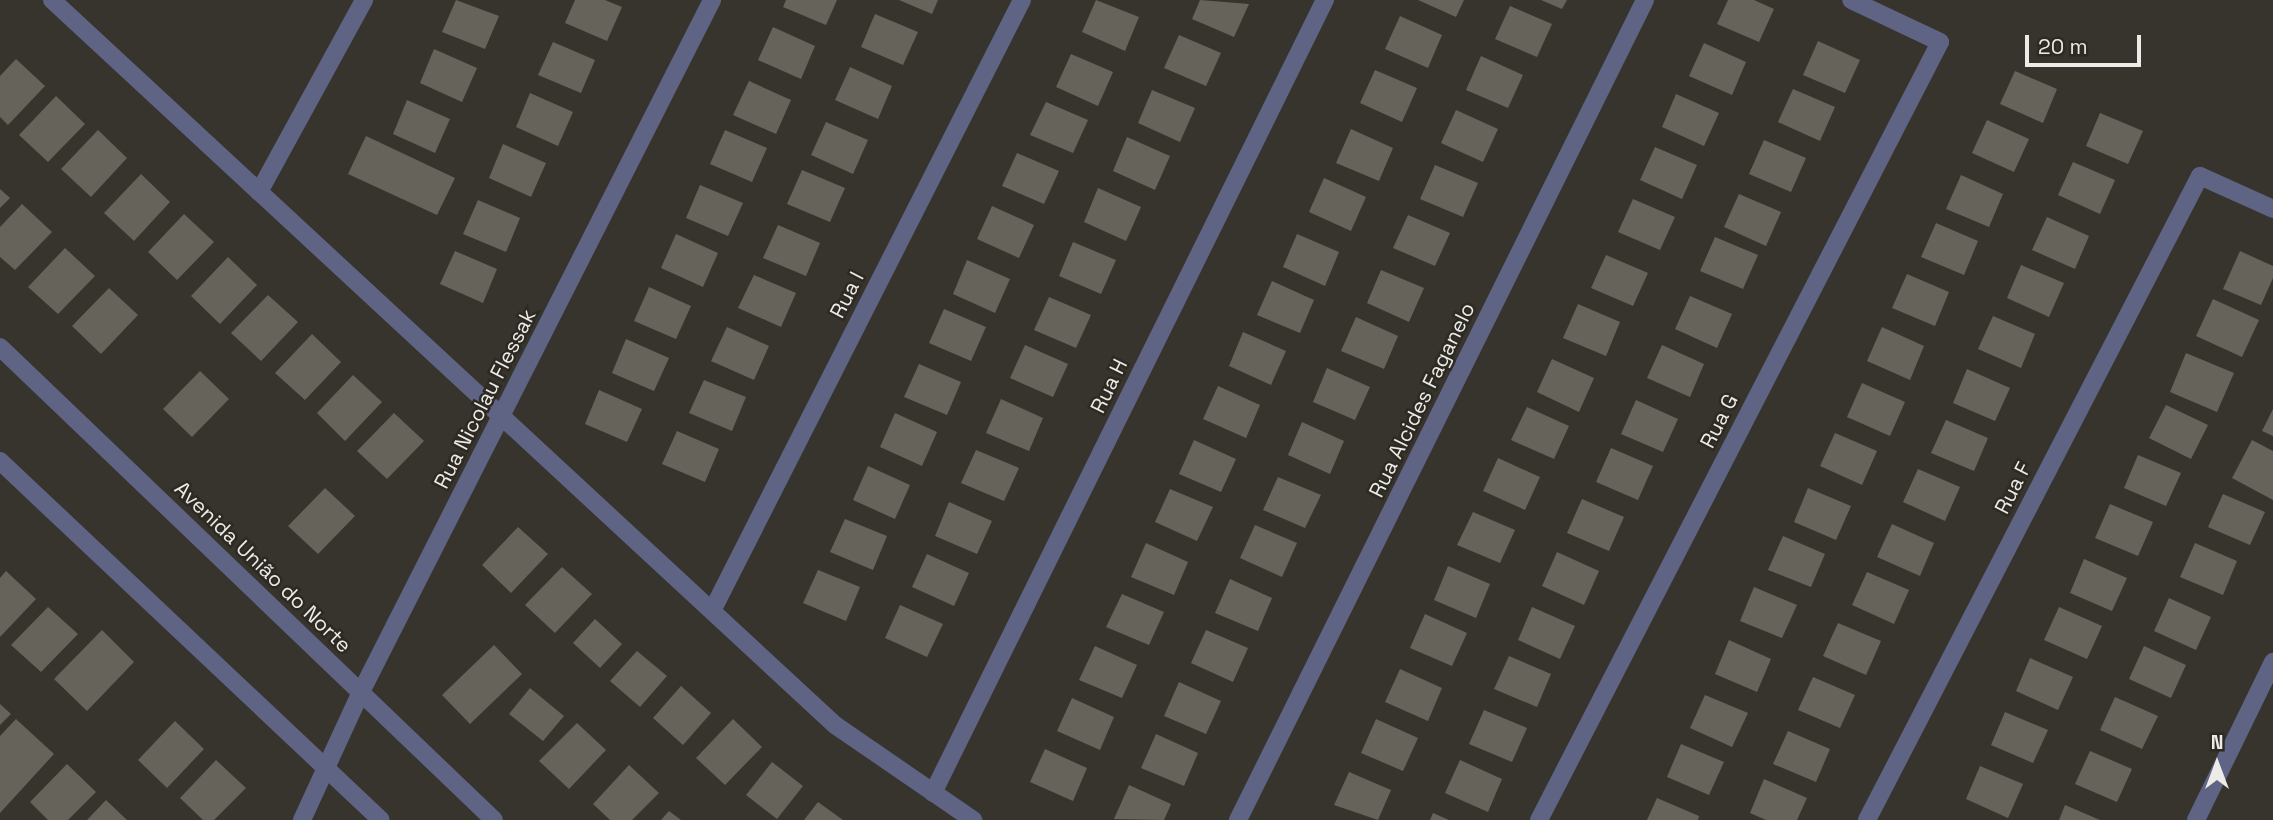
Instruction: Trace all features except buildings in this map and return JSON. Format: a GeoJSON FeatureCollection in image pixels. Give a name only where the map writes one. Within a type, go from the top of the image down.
{"type":"FeatureCollection","features":[{"type":"Feature","properties":{"kind":"street"},"geometry":{"type":"LineString","coordinates":[[52,0],[835,725],[973,820]]}},
{"type":"Feature","properties":{"kind":"street"},"geometry":{"type":"LineString","coordinates":[[259,192],[364,0]]}},
{"type":"Feature","properties":{"kind":"street","name":"Rua Nicolau Flessak"},"geometry":{"type":"LineString","coordinates":[[302,820],[360,692],[712,0]]}},
{"type":"Feature","properties":{"kind":"street","name":"Rua I"},"geometry":{"type":"LineString","coordinates":[[712,611],[1022,0]]}},
{"type":"Feature","properties":{"kind":"street","name":"Rua H"},"geometry":{"type":"LineString","coordinates":[[933,793],[1325,0]]}},
{"type":"Feature","properties":{"kind":"street","name":"Rua Alcides Faganelo"},"geometry":{"type":"LineString","coordinates":[[1238,820],[1645,0]]}},
{"type":"Feature","properties":{"kind":"street","name":"Rua G"},"geometry":{"type":"LineString","coordinates":[[1539,820],[1940,43],[1851,0]]}},
{"type":"Feature","properties":{"kind":"street","name":"Rua F"},"geometry":{"type":"LineString","coordinates":[[1867,820],[2200,176],[2273,209]]}},
{"type":"Feature","properties":{"kind":"street","name":"Avenida União do Norte"},"geometry":{"type":"LineString","coordinates":[[0,347],[494,820]]}},
{"type":"Feature","properties":{"kind":"street"},"geometry":{"type":"LineString","coordinates":[[0,461],[381,820]]}},
{"type":"Feature","properties":{"kind":"street"},"geometry":{"type":"LineString","coordinates":[[2196,820],[2273,662]]}}]}
